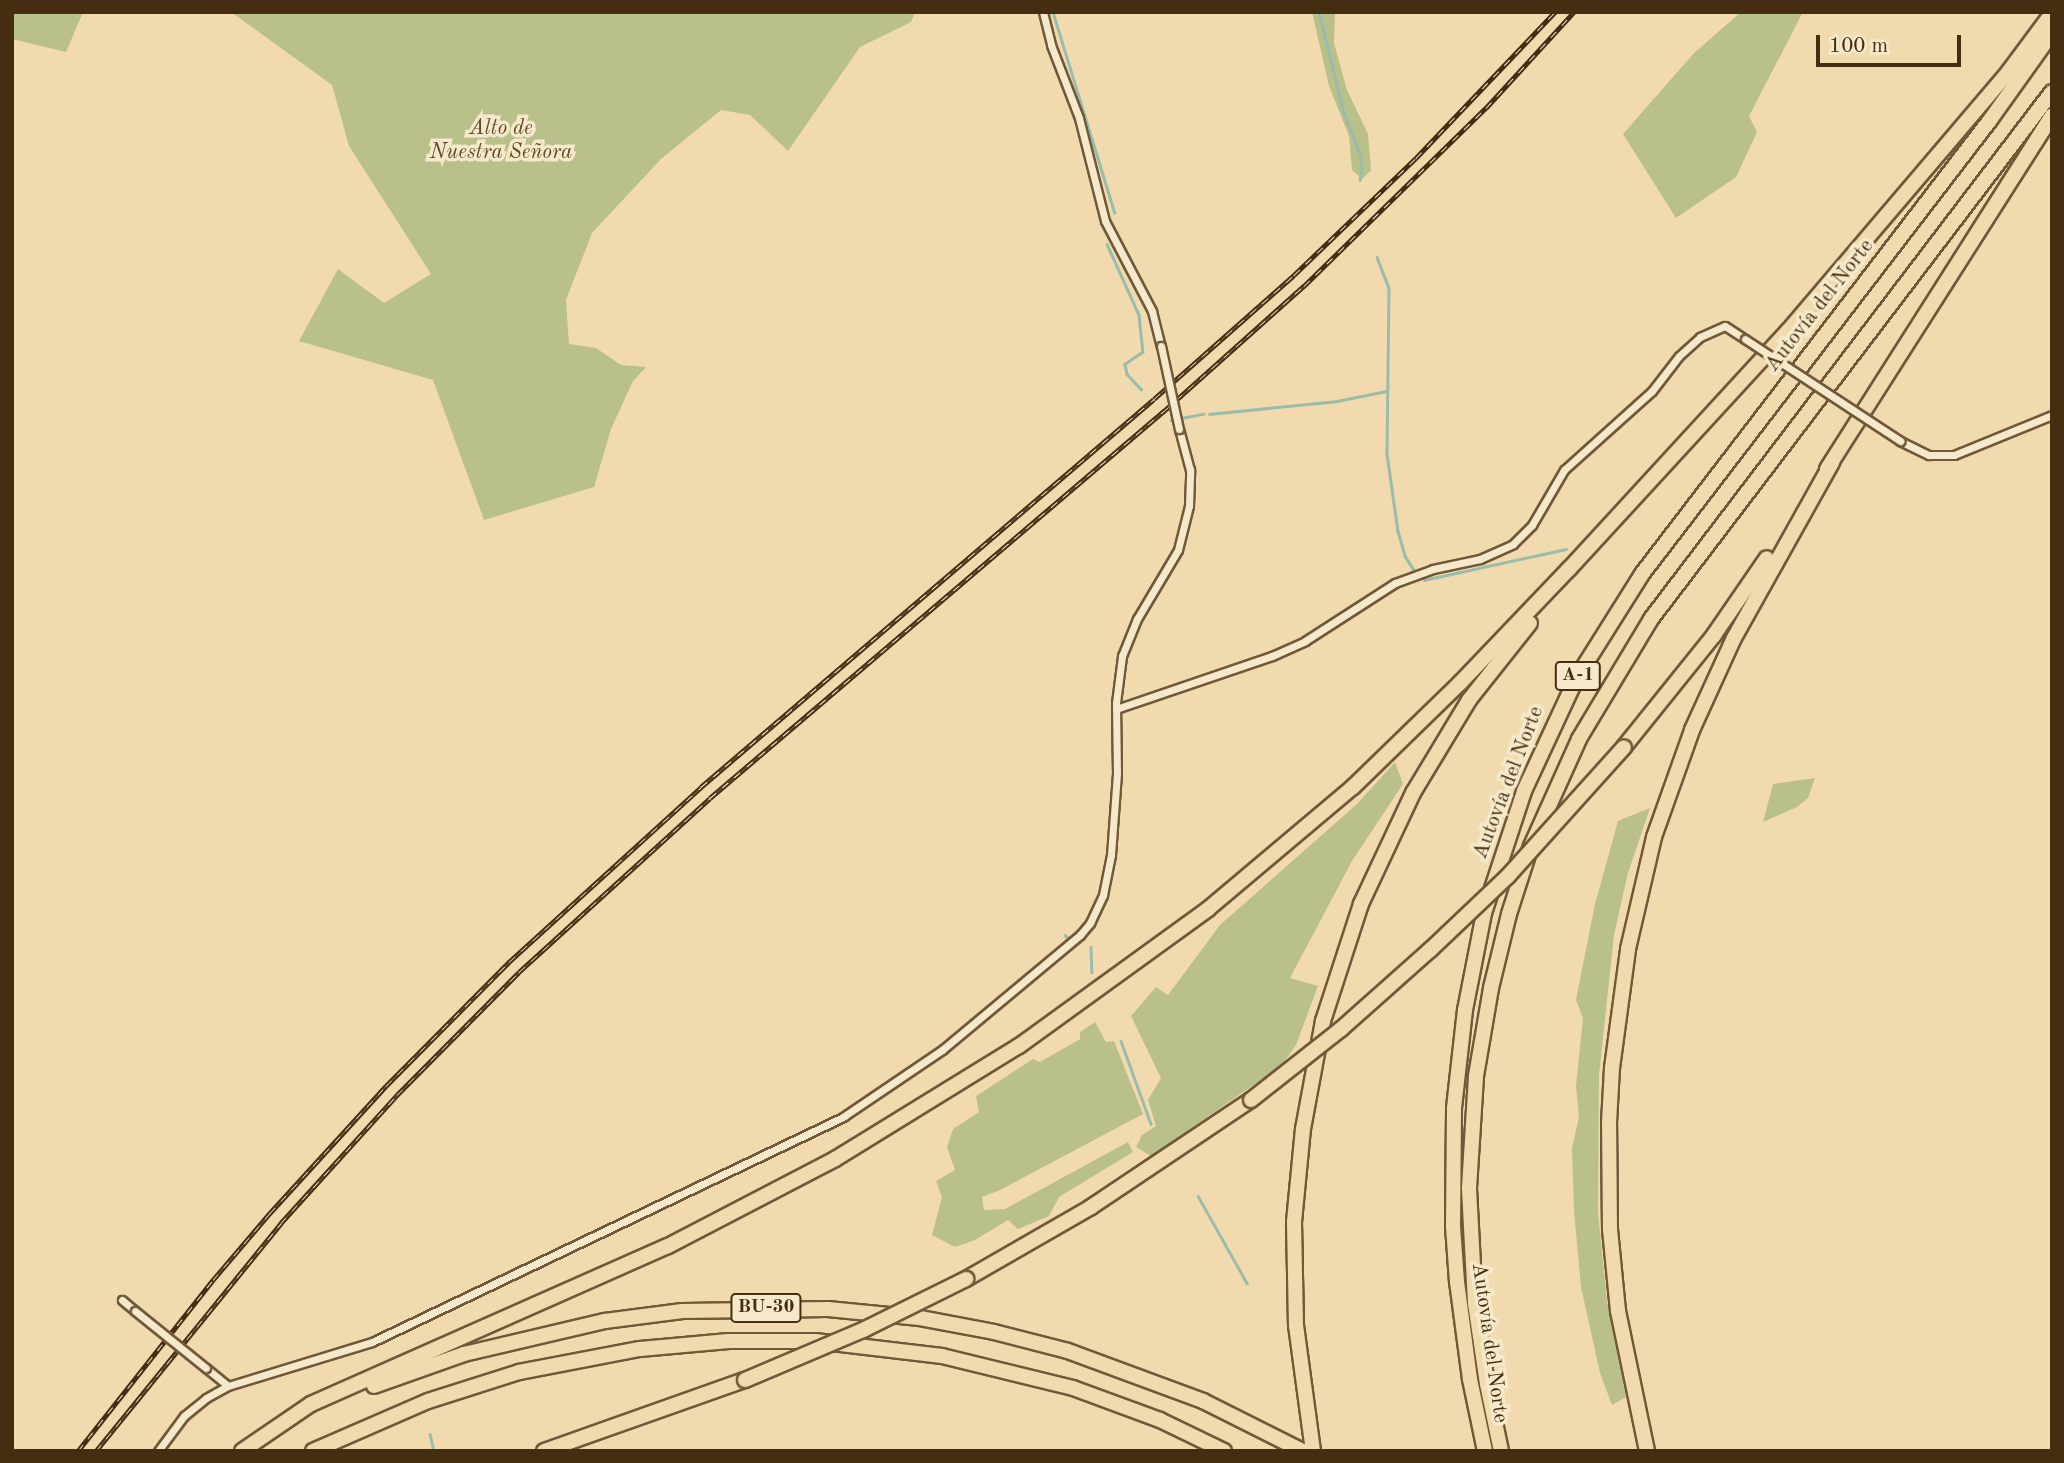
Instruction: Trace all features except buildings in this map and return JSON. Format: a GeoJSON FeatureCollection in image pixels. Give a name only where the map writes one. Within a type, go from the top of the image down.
{"type":"FeatureCollection","features":[{"type":"Feature","properties":{"kind":"highway"},"geometry":{"type":"LineString","coordinates":[[1313,1451],[1296,1326],[1293,1277],[1297,1174],[1311,1077],[1324,1021],[1361,905],[1413,793],[1469,700],[1538,614],[1954,137],[2052,13]]}},
{"type":"Feature","properties":{"kind":"highway","name":"Autovía del Norte"},"geometry":{"type":"LineString","coordinates":[[1485,1451],[1470,1379],[1457,1282],[1453,1226],[1454,1108],[1463,1021],[1482,924],[1524,791],[1576,679],[1642,574],[1990,120],[2052,33]]}},
{"type":"Feature","properties":{"kind":"highway","name":"Autovía del Norte"},"geometry":{"type":"LineString","coordinates":[[1501,1451],[1487,1384],[1475,1303],[1469,1188],[1471,1140],[1476,1076],[1491,988],[1509,914],[1535,836],[1579,739],[1651,619],[2052,92]]}},
{"type":"Feature","properties":{"kind":"highway"},"geometry":{"type":"LineString","coordinates":[[544,1451],[745,1380],[865,1329],[966,1279],[1091,1208],[1251,1100],[1341,1029],[1508,876],[1624,747],[1714,635],[1832,463],[2052,116]]}},
{"type":"Feature","properties":{"kind":"highway"},"geometry":{"type":"LineString","coordinates":[[244,1451],[311,1404],[668,1246],[782,1188],[969,1079],[1110,983],[1269,860],[1353,787],[1528,613],[1726,401]]}},
{"type":"Feature","properties":{"kind":"highway"},"geometry":{"type":"LineString","coordinates":[[1647,1451],[1618,1311],[1610,1230],[1609,1123],[1612,1068],[1628,949],[1654,837],[1692,730],[1745,616],[1832,463]]}},
{"type":"Feature","properties":{"kind":"highway","name":"BU-30"},"geometry":{"type":"LineString","coordinates":[[244,1451],[319,1410],[373,1386],[512,1340],[646,1315],[776,1308],[828,1308],[920,1318],[1034,1342],[1158,1383],[1303,1451]]}},
{"type":"Feature","properties":{"kind":"highway","name":"BU-30"},"geometry":{"type":"LineString","coordinates":[[313,1451],[428,1401],[519,1372],[640,1349],[729,1341],[815,1341],[870,1346],[968,1361],[1086,1392],[1160,1420],[1224,1451]]}},
{"type":"Feature","properties":{"kind":"street"},"geometry":{"type":"LineString","coordinates":[[158,1451],[184,1416],[206,1398],[228,1386],[372,1342],[843,1117],[942,1050],[1080,935],[1097,909],[1106,883],[1113,837],[1116,709],[1122,656],[1137,619],[1178,550],[1189,506],[1190,471],[1152,311],[1105,221],[1079,118],[1051,45],[1043,12]]}},
{"type":"Feature","properties":{"kind":"street"},"geometry":{"type":"LineString","coordinates":[[1116,709],[1272,656],[1305,641],[1395,583],[1433,569],[1479,559],[1513,544],[1532,525],[1564,470],[1652,391],[1679,356],[1700,337],[1725,326],[1929,456],[1954,455],[2052,415]]}},
{"type":"Feature","properties":{"kind":"street"},"geometry":{"type":"LineString","coordinates":[[122,1300],[228,1386]]}},
{"type":"Feature","properties":{"kind":"green space"},"geometry":{"type":"Polygon","coordinates":[[[12,12],[83,12],[66,52],[12,39],[12,12]]]}},
{"type":"Feature","properties":{"kind":"green space","name":"Alto de Nuestra Señora"},"geometry":{"type":"Polygon","coordinates":[[[231,12],[915,12],[911,22],[860,47],[788,151],[750,115],[721,110],[661,159],[592,233],[566,300],[569,344],[596,348],[621,365],[646,367],[633,381],[611,429],[594,487],[484,520],[433,380],[299,341],[338,269],[384,303],[431,274],[349,146],[332,85],[231,12]]]}},
{"type":"Feature","properties":{"kind":"green space"},"geometry":{"type":"Polygon","coordinates":[[[1312,12],[1335,12],[1334,43],[1347,90],[1368,134],[1371,170],[1362,179],[1352,170],[1349,136],[1329,86],[1312,12]]]}},
{"type":"Feature","properties":{"kind":"green space"},"geometry":{"type":"Polygon","coordinates":[[[1741,12],[1803,12],[1749,116],[1757,132],[1736,177],[1676,218],[1623,134],[1694,53],[1741,12]]]}},
{"type":"Feature","properties":{"kind":"green space"},"geometry":{"type":"Polygon","coordinates":[[[1395,762],[1403,784],[1352,861],[1290,978],[1318,986],[1296,1045],[1282,1065],[1151,1156],[1136,1147],[1142,1135],[1156,1126],[1148,1100],[1161,1078],[1131,1016],[1156,987],[1168,995],[1220,925],[1357,804],[1395,762]]]}},
{"type":"Feature","properties":{"kind":"green space"},"geometry":{"type":"Polygon","coordinates":[[[1815,778],[1808,798],[1797,807],[1763,822],[1773,784],[1815,778]]]}},
{"type":"Feature","properties":{"kind":"green space"},"geometry":{"type":"Polygon","coordinates":[[[1650,808],[1628,873],[1614,935],[1599,1075],[1598,1212],[1607,1302],[1626,1397],[1612,1405],[1600,1373],[1581,1287],[1574,1211],[1572,1148],[1579,1117],[1576,1086],[1583,1018],[1576,1000],[1595,904],[1618,821],[1650,808]]]}},
{"type":"Feature","properties":{"kind":"green space"},"geometry":{"type":"Polygon","coordinates":[[[1095,1022],[1106,1042],[1114,1041],[1143,1114],[982,1197],[984,1210],[1005,1209],[1128,1142],[1133,1152],[1059,1197],[1049,1216],[1018,1229],[1008,1220],[975,1240],[955,1247],[932,1235],[942,1197],[936,1181],[955,1170],[947,1147],[953,1129],[979,1112],[976,1096],[1033,1059],[1040,1062],[1080,1039],[1080,1032],[1095,1022]]]}},
{"type":"Feature","properties":{"kind":"waterway"},"geometry":{"type":"LineString","coordinates":[[1053,12],[1115,213]]}},
{"type":"Feature","properties":{"kind":"waterway"},"geometry":{"type":"LineString","coordinates":[[1319,12],[1343,110],[1360,154],[1360,180]]}},
{"type":"Feature","properties":{"kind":"waterway"},"geometry":{"type":"LineString","coordinates":[[1107,244],[1139,315],[1143,352],[1125,364],[1127,374],[1141,389]]}},
{"type":"Feature","properties":{"kind":"waterway"},"geometry":{"type":"LineString","coordinates":[[1377,257],[1389,288],[1387,454],[1398,531],[1405,556],[1414,570]]}},
{"type":"Feature","properties":{"kind":"waterway"},"geometry":{"type":"LineString","coordinates":[[1209,414],[1337,401],[1386,391]]}},
{"type":"Feature","properties":{"kind":"waterway"},"geometry":{"type":"LineString","coordinates":[[1171,420],[1203,414]]}},
{"type":"Feature","properties":{"kind":"waterway"},"geometry":{"type":"LineString","coordinates":[[1424,580],[1566,549]]}},
{"type":"Feature","properties":{"kind":"waterway"},"geometry":{"type":"LineString","coordinates":[[1091,947],[1092,972]]}},
{"type":"Feature","properties":{"kind":"waterway"},"geometry":{"type":"LineString","coordinates":[[1121,1041],[1151,1124]]}},
{"type":"Feature","properties":{"kind":"waterway"},"geometry":{"type":"LineString","coordinates":[[1198,1196],[1247,1283]]}},
{"type":"Feature","properties":{"kind":"waterway"},"geometry":{"type":"LineString","coordinates":[[430,1434],[434,1451]]}},
{"type":"Feature","properties":{"kind":"railway"},"geometry":{"type":"LineString","coordinates":[[78,1451],[213,1280],[270,1213],[386,1086],[509,962],[701,787],[1154,399],[1294,275],[1416,158],[1555,12]]}},
{"type":"Feature","properties":{"kind":"railway"},"geometry":{"type":"LineString","coordinates":[[96,1451],[281,1223],[397,1095],[519,972],[710,798],[1164,411],[1304,286],[1486,108],[1574,12]]}}]}
